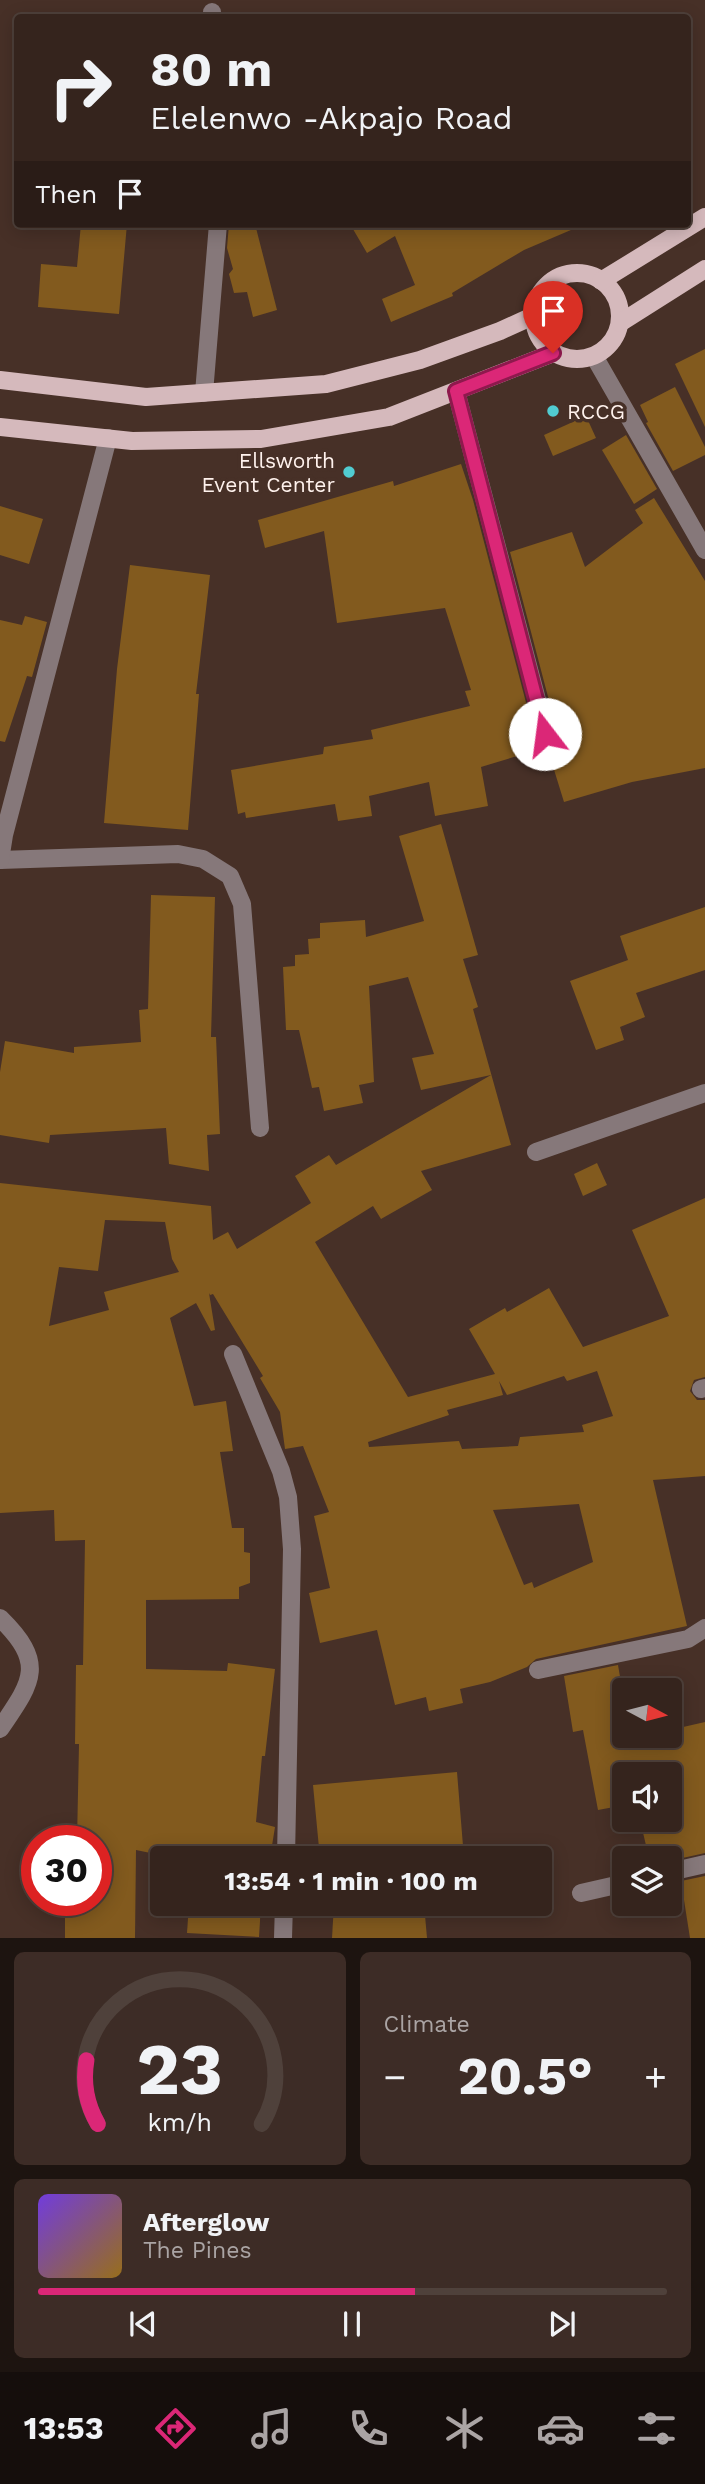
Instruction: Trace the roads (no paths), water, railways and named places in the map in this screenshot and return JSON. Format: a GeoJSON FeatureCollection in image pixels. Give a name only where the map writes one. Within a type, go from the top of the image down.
{"type":"FeatureCollection","features":[{"type":"Feature","properties":{"kind":"main road"},"geometry":{"type":"LineString","coordinates":[[601,281],[687,228]]}},
{"type":"Feature","properties":{"kind":"main road"},"geometry":{"type":"LineString","coordinates":[[620,323],[705,269]]}},
{"type":"Feature","properties":{"kind":"main road"},"geometry":{"type":"LineString","coordinates":[[581,272],[601,281],[615,296],[620,309],[620,323],[615,337],[606,348],[594,356],[580,360],[566,359],[553,353],[542,343],[533,316],[536,301],[543,289],[554,279],[567,273],[581,272]]}},
{"type":"Feature","properties":{"kind":"main road"},"geometry":{"type":"LineString","coordinates":[[0,380],[146,397],[326,384],[420,360],[533,316]]}},
{"type":"Feature","properties":{"kind":"main road"},"geometry":{"type":"LineString","coordinates":[[0,427],[132,441],[261,439],[388,417],[553,353]]}},
{"type":"Feature","properties":{"kind":"street"},"geometry":{"type":"LineString","coordinates":[[204,393],[218,228]]}},
{"type":"Feature","properties":{"kind":"street"},"geometry":{"type":"LineString","coordinates":[[594,356],[705,550]]}},
{"type":"Feature","properties":{"kind":"street"},"geometry":{"type":"LineString","coordinates":[[456,391],[545,734]]}},
{"type":"Feature","properties":{"kind":"street"},"geometry":{"type":"LineString","coordinates":[[108,438],[4,835],[0,860],[178,854],[203,859],[230,876],[242,904],[260,1128]]}},
{"type":"Feature","properties":{"kind":"street"},"geometry":{"type":"LineString","coordinates":[[536,1152],[705,1093]]}},
{"type":"Feature","properties":{"kind":"street"},"geometry":{"type":"LineString","coordinates":[[233,1354],[281,1471],[288,1497],[292,1549],[286,1846]]}},
{"type":"Feature","properties":{"kind":"street"},"geometry":{"type":"LineString","coordinates":[[0,1618],[22,1643],[30,1675],[27,1690],[0,1729]]}},
{"type":"Feature","properties":{"kind":"street"},"geometry":{"type":"LineString","coordinates":[[538,1670],[688,1639],[705,1628]]}},
{"type":"Feature","properties":{"kind":"street"},"geometry":{"type":"LineString","coordinates":[[682,1869],[705,1864]]}},
{"type":"Feature","properties":{"kind":"street"},"geometry":{"type":"LineString","coordinates":[[581,1893],[612,1886]]}},
{"type":"Feature","properties":{"kind":"street"},"geometry":{"type":"LineString","coordinates":[[283,1938],[284,1916]]}},
{"type":"Feature","properties":{"kind":"place","name":"RCCG"},"geometry":{"type":"Point","coordinates":[553,411]}},
{"type":"Feature","properties":{"kind":"place","name":"Ellsworth Event Center"},"geometry":{"type":"Point","coordinates":[349,472]}}]}
